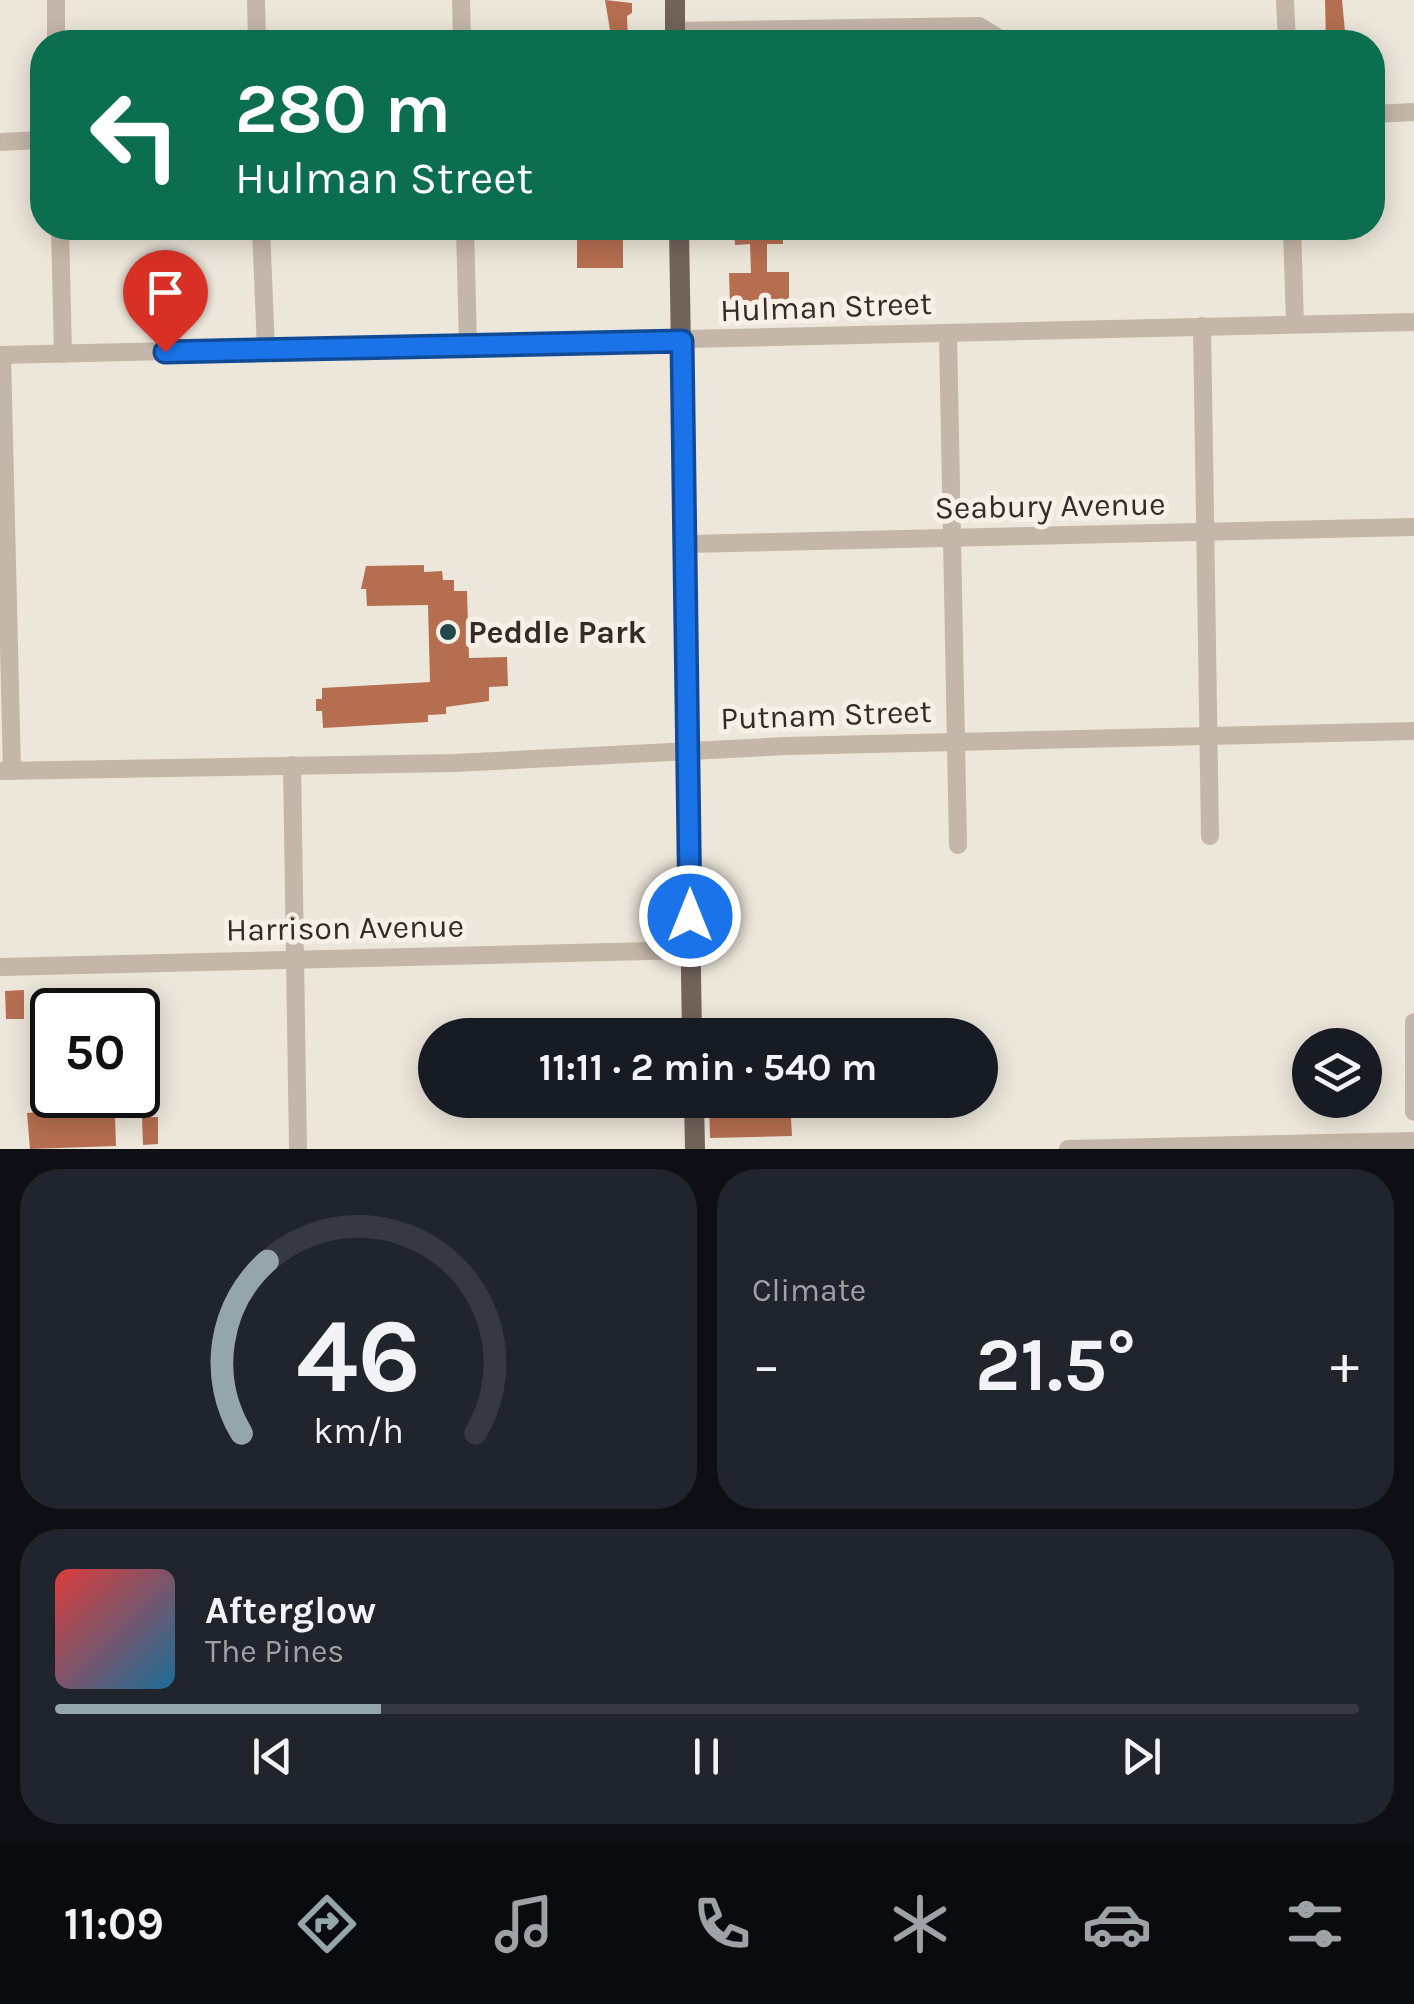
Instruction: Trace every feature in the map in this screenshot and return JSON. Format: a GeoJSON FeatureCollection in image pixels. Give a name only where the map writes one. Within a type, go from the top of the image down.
{"type":"FeatureCollection","features":[{"type":"Feature","properties":{"kind":"main road"},"geometry":{"type":"LineString","coordinates":[[674,0],[676,30]]}},
{"type":"Feature","properties":{"kind":"main road"},"geometry":{"type":"LineString","coordinates":[[679,240],[692,1018]]}},
{"type":"Feature","properties":{"kind":"main road"},"geometry":{"type":"LineString","coordinates":[[694,1118],[694,1149]]}},
{"type":"Feature","properties":{"kind":"street"},"geometry":{"type":"LineString","coordinates":[[56,0],[56,30]]}},
{"type":"Feature","properties":{"kind":"street"},"geometry":{"type":"LineString","coordinates":[[256,0],[257,30]]}},
{"type":"Feature","properties":{"kind":"street"},"geometry":{"type":"LineString","coordinates":[[462,0],[462,30]]}},
{"type":"Feature","properties":{"kind":"street"},"geometry":{"type":"LineString","coordinates":[[1285,0],[1286,30]]}},
{"type":"Feature","properties":{"kind":"street"},"geometry":{"type":"LineString","coordinates":[[858,30],[979,26],[986,30]]}},
{"type":"Feature","properties":{"kind":"street"},"geometry":{"type":"LineString","coordinates":[[1385,113],[1414,112]]}},
{"type":"Feature","properties":{"kind":"street"},"geometry":{"type":"LineString","coordinates":[[0,142],[30,141]]}},
{"type":"Feature","properties":{"kind":"street"},"geometry":{"type":"LineString","coordinates":[[60,240],[63,354]]}},
{"type":"Feature","properties":{"kind":"street"},"geometry":{"type":"LineString","coordinates":[[261,240],[266,350]]}},
{"type":"Feature","properties":{"kind":"street"},"geometry":{"type":"LineString","coordinates":[[465,240],[468,345]]}},
{"type":"Feature","properties":{"kind":"street"},"geometry":{"type":"LineString","coordinates":[[1292,240],[1295,324]]}},
{"type":"Feature","properties":{"kind":"street","name":"Hulman Street"},"geometry":{"type":"LineString","coordinates":[[1,355],[1414,322]]}},
{"type":"Feature","properties":{"kind":"street"},"geometry":{"type":"LineString","coordinates":[[1202,326],[1210,836]]}},
{"type":"Feature","properties":{"kind":"street"},"geometry":{"type":"LineString","coordinates":[[948,334],[958,845]]}},
{"type":"Feature","properties":{"kind":"street"},"geometry":{"type":"LineString","coordinates":[[1,355],[6,771]]}},
{"type":"Feature","properties":{"kind":"street","name":"Seabury Avenue"},"geometry":{"type":"LineString","coordinates":[[687,544],[1414,528]]}},
{"type":"Feature","properties":{"kind":"street","name":"Putnam Street"},"geometry":{"type":"LineString","coordinates":[[6,771],[570,760],[689,750],[1414,732]]}},
{"type":"Feature","properties":{"kind":"street"},"geometry":{"type":"LineString","coordinates":[[292,765],[298,1149]]}},
{"type":"Feature","properties":{"kind":"street","name":"Harrison Avenue"},"geometry":{"type":"LineString","coordinates":[[0,968],[690,950]]}},
{"type":"Feature","properties":{"kind":"street"},"geometry":{"type":"LineString","coordinates":[[1414,1022],[1414,1112]]}},
{"type":"Feature","properties":{"kind":"street"},"geometry":{"type":"LineString","coordinates":[[1068,1149],[1414,1141]]}},
{"type":"Feature","properties":{"kind":"building"},"geometry":{"type":"Polygon","coordinates":[[[605,0],[632,3],[628,30],[610,30],[605,0]]]}},
{"type":"Feature","properties":{"kind":"building"},"geometry":{"type":"Polygon","coordinates":[[[1325,0],[1342,0],[1345,30],[1326,30],[1325,0]]]}},
{"type":"Feature","properties":{"kind":"building"},"geometry":{"type":"Polygon","coordinates":[[[577,240],[623,240],[623,268],[577,268],[577,240]]]}},
{"type":"Feature","properties":{"kind":"building"},"geometry":{"type":"Polygon","coordinates":[[[735,240],[783,240],[783,244],[767,244],[767,272],[789,272],[789,304],[730,305],[729,273],[751,273],[750,244],[735,245],[735,240]]]}},
{"type":"Feature","properties":{"kind":"building","name":"Peddle Park"},"geometry":{"type":"Polygon","coordinates":[[[424,565],[424,572],[442,571],[443,580],[454,580],[454,591],[467,591],[469,658],[507,657],[508,686],[489,687],[489,701],[446,707],[446,714],[428,715],[428,722],[323,728],[322,711],[316,711],[316,699],[322,699],[322,688],[430,682],[428,605],[367,606],[366,589],[361,589],[366,566],[424,565]]]}},
{"type":"Feature","properties":{"kind":"building"},"geometry":{"type":"Polygon","coordinates":[[[24,990],[24,1019],[6,1019],[5,991],[24,990]]]}},
{"type":"Feature","properties":{"kind":"building"},"geometry":{"type":"Polygon","coordinates":[[[27,1113],[30,1118],[115,1118],[116,1146],[30,1149],[27,1113]]]}},
{"type":"Feature","properties":{"kind":"building"},"geometry":{"type":"Polygon","coordinates":[[[142,1118],[158,1118],[158,1144],[143,1145],[142,1118]]]}},
{"type":"Feature","properties":{"kind":"building"},"geometry":{"type":"Polygon","coordinates":[[[709,1118],[791,1118],[792,1136],[710,1138],[709,1118]]]}},
{"type":"Feature","properties":{"kind":"place","name":"Peddle Park"},"geometry":{"type":"Point","coordinates":[448,632]}},
{"type":"Feature","properties":{"kind":"route"},"geometry":{"type":"LineString","coordinates":[[165,352],[682,341],[690,916]]}}]}
